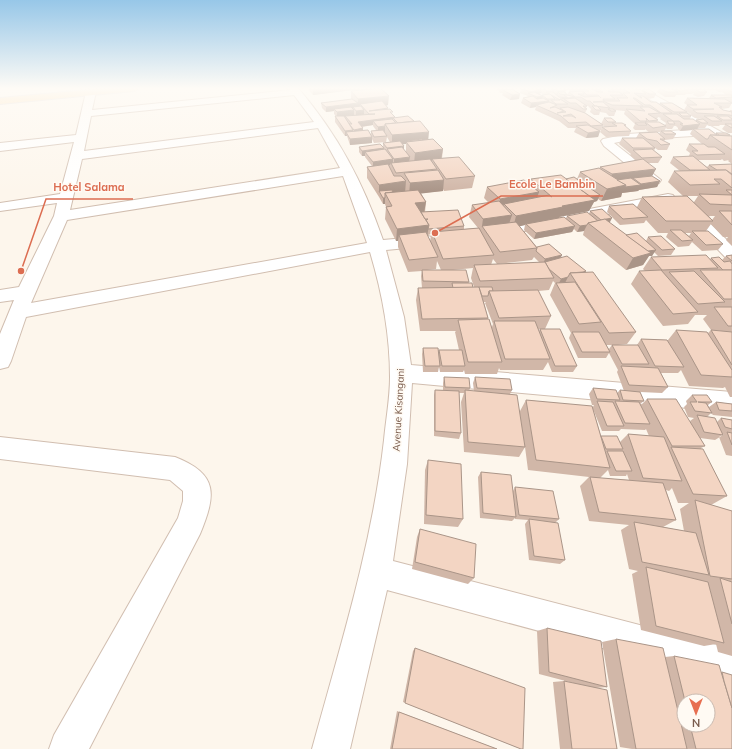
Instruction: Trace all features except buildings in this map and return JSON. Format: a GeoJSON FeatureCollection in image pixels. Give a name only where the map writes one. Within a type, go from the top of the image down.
{"type":"FeatureCollection","features":[{"type":"Feature","properties":{"kind":"street"},"geometry":{"type":"LineString","coordinates":[[0,361],[26,292],[61,216],[77,156],[83,123]]}},
{"type":"Feature","properties":{"kind":"street"},"geometry":{"type":"LineString","coordinates":[[698,123],[732,142]]}},
{"type":"Feature","properties":{"kind":"street"},"geometry":{"type":"LineString","coordinates":[[77,156],[321,124]]}},
{"type":"Feature","properties":{"kind":"street","name":"Avenue Kisangani"},"geometry":{"type":"LineString","coordinates":[[321,124],[335,145],[369,222],[391,302],[401,373],[396,447],[389,510],[376,572],[331,749]]}},
{"type":"Feature","properties":{"kind":"street"},"geometry":{"type":"LineString","coordinates":[[712,131],[628,136],[607,141],[608,144],[675,197],[732,254]]}},
{"type":"Feature","properties":{"kind":"street"},"geometry":{"type":"LineString","coordinates":[[0,147],[80,138]]}},
{"type":"Feature","properties":{"kind":"street"},"geometry":{"type":"LineString","coordinates":[[61,216],[348,172]]}},
{"type":"Feature","properties":{"kind":"street"},"geometry":{"type":"LineString","coordinates":[[0,207],[66,197]]}},
{"type":"Feature","properties":{"kind":"street"},"geometry":{"type":"LineString","coordinates":[[476,236],[675,197]]}},
{"type":"Feature","properties":{"kind":"street"},"geometry":{"type":"LineString","coordinates":[[18,312],[376,246],[439,240]]}},
{"type":"Feature","properties":{"kind":"street"},"geometry":{"type":"LineString","coordinates":[[0,296],[26,292]]}},
{"type":"Feature","properties":{"kind":"street"},"geometry":{"type":"LineString","coordinates":[[401,373],[732,402]]}},
{"type":"Feature","properties":{"kind":"street"},"geometry":{"type":"LineString","coordinates":[[0,448],[175,469],[197,485],[197,501],[190,524],[68,749]]}},
{"type":"Feature","properties":{"kind":"street"},"geometry":{"type":"LineString","coordinates":[[376,572],[732,666]]}},
{"type":"Feature","properties":{"kind":"place","name":"Ecole Le Bambin"},"geometry":{"type":"Point","coordinates":[435,233]}},
{"type":"Feature","properties":{"kind":"place","name":"Hotel Salama"},"geometry":{"type":"Point","coordinates":[21,271]}}]}
